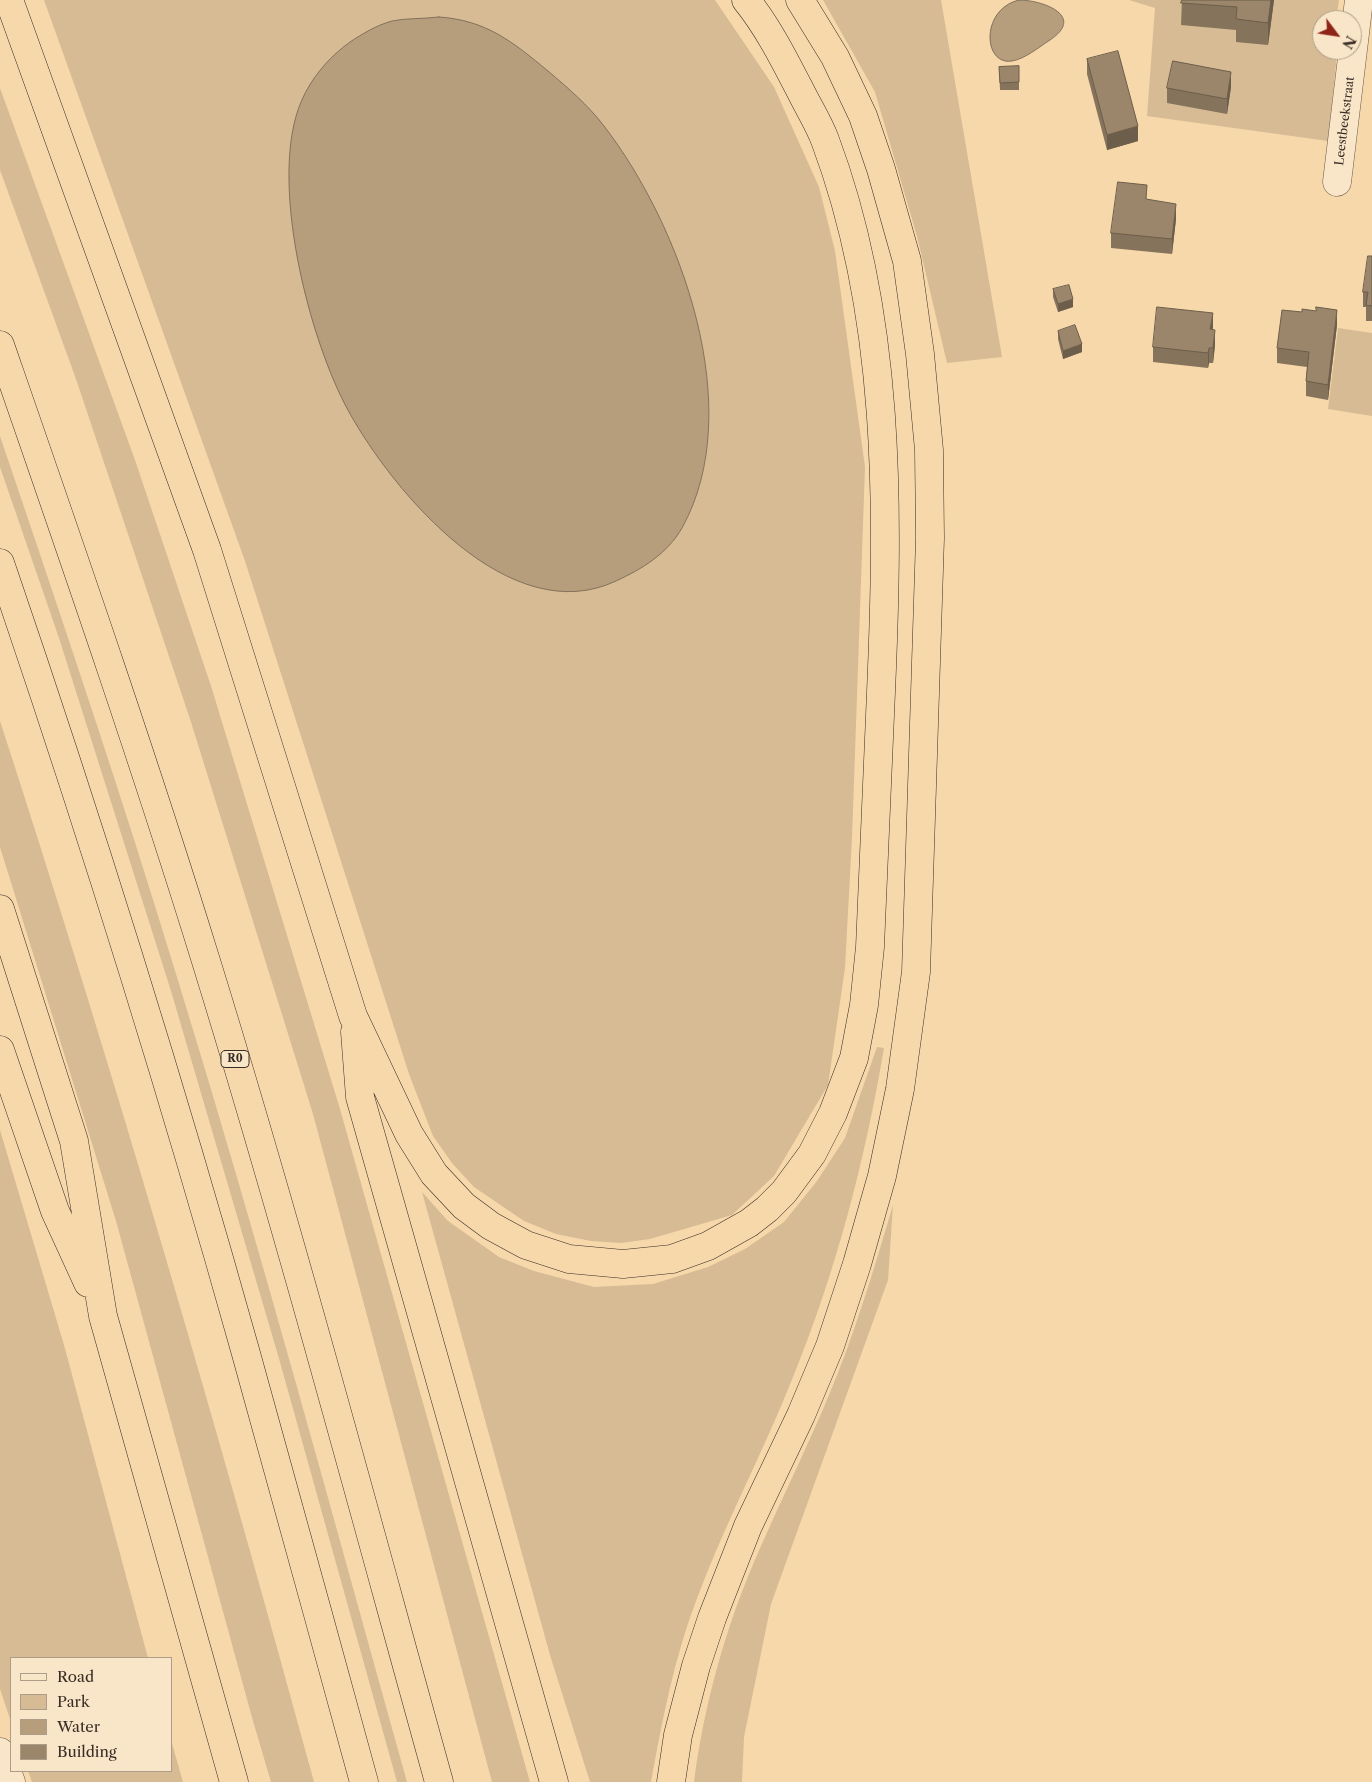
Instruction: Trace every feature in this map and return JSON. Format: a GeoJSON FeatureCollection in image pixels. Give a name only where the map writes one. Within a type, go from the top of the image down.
{"type":"FeatureCollection","features":[{"type":"Feature","properties":{"kind":"highway"},"geometry":{"type":"LineString","coordinates":[[9,0],[207,550],[353,1016],[409,1134],[434,1174],[464,1206],[491,1226],[526,1245],[569,1259],[623,1264],[672,1259],[708,1246],[749,1223],[784,1192],[812,1154],[833,1113],[854,1058],[864,1004],[870,947],[884,622],[885,453],[876,363],[863,274],[847,206],[824,138],[792,73],[756,12],[746,0]]}},
{"type":"Feature","properties":{"kind":"highway"},"geometry":{"type":"LineString","coordinates":[[671,1782],[678,1735],[696,1666],[712,1618],[748,1526],[801,1415],[830,1346],[857,1264],[882,1176],[900,1089],[916,972],[930,538],[929,450],[920,354],[907,261],[878,160],[863,116],[835,57],[800,0]]}},
{"type":"Feature","properties":{"kind":"highway","name":"R0"},"geometry":{"type":"LineString","coordinates":[[0,345],[77,568],[206,961],[304,1296],[440,1782]]}},
{"type":"Feature","properties":{"kind":"highway"},"geometry":{"type":"LineString","coordinates":[[0,563],[62,745],[144,1008],[245,1349],[364,1782]]}},
{"type":"Feature","properties":{"kind":"highway"},"geometry":{"type":"LineString","coordinates":[[0,909],[74,1141],[103,1316],[234,1782]]}},
{"type":"Feature","properties":{"kind":"highway"},"geometry":{"type":"LineString","coordinates":[[353,1016],[360,1097],[554,1782]]}},
{"type":"Feature","properties":{"kind":"highway"},"geometry":{"type":"LineString","coordinates":[[0,1050],[55,1211],[103,1316]]}},
{"type":"Feature","properties":{"kind":"street","name":"Leestbeekstraat"},"geometry":{"type":"LineString","coordinates":[[1337,182],[1359,0]]}},
{"type":"Feature","properties":{"kind":"street"},"geometry":{"type":"LineString","coordinates":[[0,1752],[11,1782]]}},
{"type":"Feature","properties":{"kind":"green space"},"geometry":{"type":"Polygon","coordinates":[[[44,0],[715,0],[774,87],[819,187],[835,251],[865,467],[852,838],[845,968],[828,1085],[774,1176],[732,1215],[650,1239],[621,1243],[591,1241],[556,1234],[524,1221],[474,1187],[452,1163],[433,1136],[409,1074],[245,561],[44,0]]]}},
{"type":"Feature","properties":{"kind":"green space"},"geometry":{"type":"Polygon","coordinates":[[[823,0],[941,0],[1002,357],[947,363],[917,236],[875,92],[823,0]]]}},
{"type":"Feature","properties":{"kind":"green space"},"geometry":{"type":"Polygon","coordinates":[[[1129,0],[1339,0],[1338,10],[1312,10],[1312,60],[1336,60],[1328,141],[1147,116],[1155,8],[1129,0]]]}},
{"type":"Feature","properties":{"kind":"green space"},"geometry":{"type":"Polygon","coordinates":[[[0,88],[135,460],[211,686],[340,1109],[530,1782],[492,1782],[313,1114],[191,722],[76,379],[0,170],[0,88]]]}},
{"type":"Feature","properties":{"kind":"green space"},"geometry":{"type":"Polygon","coordinates":[[[1338,328],[1372,333],[1372,416],[1328,409],[1338,328]]]}},
{"type":"Feature","properties":{"kind":"green space"},"geometry":{"type":"Polygon","coordinates":[[[0,436],[115,780],[210,1086],[296,1384],[407,1782],[397,1782],[280,1362],[171,991],[59,638],[0,467],[0,436]]]}},
{"type":"Feature","properties":{"kind":"green space"},"geometry":{"type":"Polygon","coordinates":[[[0,721],[124,1117],[240,1515],[314,1782],[271,1782],[116,1221],[0,847],[0,721]]]}},
{"type":"Feature","properties":{"kind":"green space"},"geometry":{"type":"Polygon","coordinates":[[[877,1047],[884,1048],[868,1132],[836,1256],[793,1377],[707,1573],[688,1623],[669,1690],[651,1782],[590,1782],[550,1655],[422,1192],[448,1221],[499,1257],[534,1271],[594,1287],[653,1284],[708,1267],[745,1249],[784,1222],[817,1181],[845,1138],[877,1047]]]}},
{"type":"Feature","properties":{"kind":"green space"},"geometry":{"type":"Polygon","coordinates":[[[0,1130],[64,1345],[148,1657],[10,1657],[10,1719],[0,1689],[0,1130]]]}},
{"type":"Feature","properties":{"kind":"green space"},"geometry":{"type":"Polygon","coordinates":[[[893,1205],[888,1280],[771,1604],[744,1737],[742,1782],[694,1782],[708,1703],[730,1624],[749,1574],[838,1372],[864,1301],[893,1205]]]}},
{"type":"Feature","properties":{"kind":"green space"},"geometry":{"type":"Polygon","coordinates":[[[172,1744],[183,1782],[32,1782],[28,1772],[172,1772],[172,1744]]]}},
{"type":"Feature","properties":{"kind":"water"},"geometry":{"type":"Polygon","coordinates":[[[1019,0],[1049,6],[1062,17],[1064,24],[1060,31],[1050,40],[1027,55],[1012,61],[1002,60],[995,55],[991,46],[992,25],[997,14],[1006,5],[1019,0]]]}},
{"type":"Feature","properties":{"kind":"water"},"geometry":{"type":"Polygon","coordinates":[[[439,17],[471,23],[498,34],[511,42],[563,84],[598,118],[632,167],[658,214],[680,266],[697,320],[707,375],[708,429],[701,481],[682,528],[669,546],[644,566],[616,581],[576,591],[536,587],[497,571],[460,546],[425,514],[395,480],[369,445],[349,412],[334,381],[320,344],[298,259],[291,215],[289,173],[292,135],[301,102],[315,76],[328,61],[350,42],[375,27],[392,21],[439,17]]]}},
{"type":"Feature","properties":{"kind":"building"},"geometry":{"type":"Polygon","coordinates":[[[1182,0],[1271,0],[1268,23],[1236,19],[1237,7],[1181,3],[1182,0]]]}},
{"type":"Feature","properties":{"kind":"building"},"geometry":{"type":"Polygon","coordinates":[[[1118,51],[1138,126],[1107,135],[1087,59],[1118,51]]]}},
{"type":"Feature","properties":{"kind":"building"},"geometry":{"type":"Polygon","coordinates":[[[1173,61],[1231,72],[1227,99],[1167,88],[1173,61]]]}},
{"type":"Feature","properties":{"kind":"building"},"geometry":{"type":"Polygon","coordinates":[[[1019,66],[1019,82],[1000,83],[999,67],[1019,66]]]}},
{"type":"Feature","properties":{"kind":"building"},"geometry":{"type":"Polygon","coordinates":[[[1118,182],[1147,185],[1146,199],[1176,204],[1172,239],[1111,233],[1118,182]]]}},
{"type":"Feature","properties":{"kind":"building"},"geometry":{"type":"Polygon","coordinates":[[[1368,256],[1372,256],[1372,306],[1366,305],[1368,292],[1363,292],[1368,256]]]}},
{"type":"Feature","properties":{"kind":"building"},"geometry":{"type":"Polygon","coordinates":[[[1069,285],[1073,299],[1058,304],[1053,289],[1069,285]]]}},
{"type":"Feature","properties":{"kind":"building"},"geometry":{"type":"Polygon","coordinates":[[[1157,307],[1213,313],[1210,329],[1215,330],[1213,348],[1209,348],[1208,353],[1153,347],[1157,307]]]}},
{"type":"Feature","properties":{"kind":"building"},"geometry":{"type":"Polygon","coordinates":[[[1316,307],[1337,310],[1328,385],[1306,381],[1309,352],[1277,348],[1282,310],[1302,312],[1302,309],[1316,311],[1316,307]]]}},
{"type":"Feature","properties":{"kind":"building"},"geometry":{"type":"Polygon","coordinates":[[[1075,325],[1082,344],[1063,351],[1058,331],[1075,325]]]}}]}
